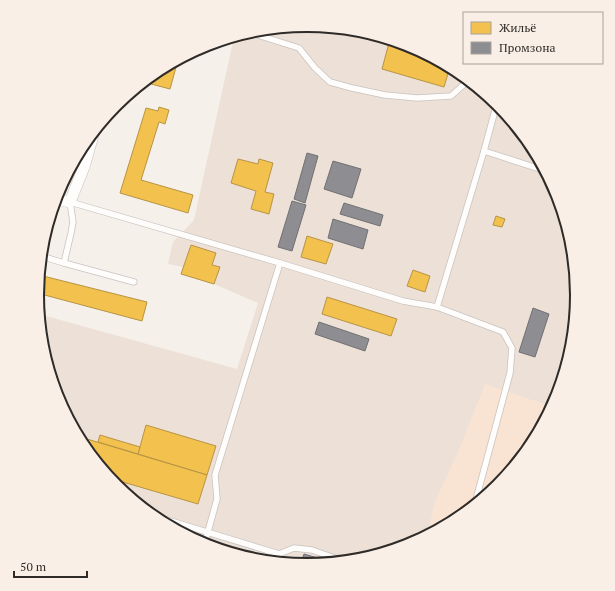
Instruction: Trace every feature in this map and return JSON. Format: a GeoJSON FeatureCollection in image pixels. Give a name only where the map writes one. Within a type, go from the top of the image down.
{"type":"FeatureCollection","features":[{"type":"Feature","properties":{"kind":"street"},"geometry":{"type":"LineString","coordinates":[[62,200],[70,202],[90,147]]}},
{"type":"Feature","properties":{"kind":"lane"},"geometry":{"type":"LineString","coordinates":[[261,36],[299,48],[315,68],[330,82],[352,88],[386,95],[417,98],[451,96],[465,84]]}},
{"type":"Feature","properties":{"kind":"lane"},"geometry":{"type":"LineString","coordinates":[[437,307],[495,110]]}},
{"type":"Feature","properties":{"kind":"lane"},"geometry":{"type":"LineString","coordinates":[[484,151],[538,169]]}},
{"type":"Feature","properties":{"kind":"lane"},"geometry":{"type":"LineString","coordinates":[[64,263],[73,222],[70,202],[404,300],[437,307],[503,332],[512,348],[510,373],[476,498]]}},
{"type":"Feature","properties":{"kind":"lane"},"geometry":{"type":"LineString","coordinates":[[47,258],[134,282]]}},
{"type":"Feature","properties":{"kind":"lane"},"geometry":{"type":"LineString","coordinates":[[206,539],[217,499],[215,475],[280,263]]}},
{"type":"Feature","properties":{"kind":"lane"},"geometry":{"type":"LineString","coordinates":[[171,521],[279,554],[294,548],[312,550],[333,558]]}},
{"type":"Feature","properties":{"kind":"shaded area"},"geometry":{"type":"Polygon","coordinates":[[[308,32],[342,34],[376,41],[408,52],[454,76],[494,109],[527,149],[551,195],[566,244],[569,261],[571,296],[569,330],[566,347],[551,396],[527,442],[494,482],[454,515],[408,539],[359,554],[342,557],[308,559],[273,557],[256,554],[207,539],[161,515],[121,482],[98,456],[79,427],[64,396],[53,364],[46,330],[45,316],[237,369],[258,303],[214,284],[181,274],[183,267],[168,264],[173,242],[194,220],[233,43],[273,34],[308,32]]]}},
{"type":"Feature","properties":{"kind":"shaded area"},"geometry":{"type":"Polygon","coordinates":[[[485,384],[547,405],[527,442],[494,482],[468,505],[429,530],[434,504],[458,452],[485,384]]]}},
{"type":"Feature","properties":{"kind":"building: Жильё"},"geometry":{"type":"Polygon","coordinates":[[[388,45],[424,59],[448,73],[444,87],[382,69],[388,45]]]}},
{"type":"Feature","properties":{"kind":"building: Жильё"},"geometry":{"type":"Polygon","coordinates":[[[176,67],[170,89],[151,84],[161,76],[176,67]]]}},
{"type":"Feature","properties":{"kind":"building: Жильё"},"geometry":{"type":"Polygon","coordinates":[[[159,107],[169,110],[165,124],[159,122],[141,180],[193,195],[188,213],[120,193],[146,108],[158,111],[159,107]]]}},
{"type":"Feature","properties":{"kind":"building: Жильё"},"geometry":{"type":"Polygon","coordinates":[[[238,159],[258,164],[259,159],[273,163],[265,192],[274,194],[269,214],[251,209],[256,191],[231,183],[238,159]]]}},
{"type":"Feature","properties":{"kind":"building: Жильё"},"geometry":{"type":"Polygon","coordinates":[[[496,216],[505,219],[502,227],[493,225],[496,216]]]}},
{"type":"Feature","properties":{"kind":"building: Жильё"},"geometry":{"type":"Polygon","coordinates":[[[307,236],[333,244],[326,264],[301,257],[307,236]]]}},
{"type":"Feature","properties":{"kind":"building: Жильё"},"geometry":{"type":"Polygon","coordinates":[[[191,245],[216,253],[212,265],[220,267],[214,284],[181,274],[191,245]]]}},
{"type":"Feature","properties":{"kind":"building: Жильё"},"geometry":{"type":"Polygon","coordinates":[[[413,270],[430,276],[425,292],[407,286],[413,270]]]}},
{"type":"Feature","properties":{"kind":"building: Жильё"},"geometry":{"type":"Polygon","coordinates":[[[45,277],[147,302],[142,321],[44,295],[45,277]]]}},
{"type":"Feature","properties":{"kind":"building: Жильё"},"geometry":{"type":"Polygon","coordinates":[[[327,297],[397,319],[391,336],[322,314],[327,297]]]}},
{"type":"Feature","properties":{"kind":"building: Жильё"},"geometry":{"type":"Polygon","coordinates":[[[146,425],[216,446],[207,475],[138,454],[146,425]]]}},
{"type":"Feature","properties":{"kind":"building: Жильё"},"geometry":{"type":"Polygon","coordinates":[[[100,435],[140,447],[138,454],[98,442],[100,435]]]}},
{"type":"Feature","properties":{"kind":"building: Жильё"},"geometry":{"type":"Polygon","coordinates":[[[86,439],[207,475],[198,504],[120,481],[98,456],[86,439]]]}},
{"type":"Feature","properties":{"kind":"building: Промзона"},"geometry":{"type":"Polygon","coordinates":[[[307,153],[318,156],[305,203],[294,199],[307,153]]]}},
{"type":"Feature","properties":{"kind":"building: Промзона"},"geometry":{"type":"Polygon","coordinates":[[[333,161],[361,169],[352,198],[324,189],[333,161]]]}},
{"type":"Feature","properties":{"kind":"building: Промзона"},"geometry":{"type":"Polygon","coordinates":[[[292,201],[306,205],[292,251],[278,247],[292,201]]]}},
{"type":"Feature","properties":{"kind":"building: Промзона"},"geometry":{"type":"Polygon","coordinates":[[[344,203],[383,215],[380,226],[340,214],[344,203]]]}},
{"type":"Feature","properties":{"kind":"building: Промзона"},"geometry":{"type":"Polygon","coordinates":[[[333,219],[368,230],[363,249],[328,238],[333,219]]]}},
{"type":"Feature","properties":{"kind":"building: Промзона"},"geometry":{"type":"Polygon","coordinates":[[[533,308],[549,314],[535,357],[519,352],[533,308]]]}},
{"type":"Feature","properties":{"kind":"building: Промзона"},"geometry":{"type":"Polygon","coordinates":[[[319,322],[369,339],[365,351],[315,334],[319,322]]]}},
{"type":"Feature","properties":{"kind":"building: Промзона"},"geometry":{"type":"Polygon","coordinates":[[[304,554],[319,558],[308,559],[302,559],[304,554]]]}}]}
